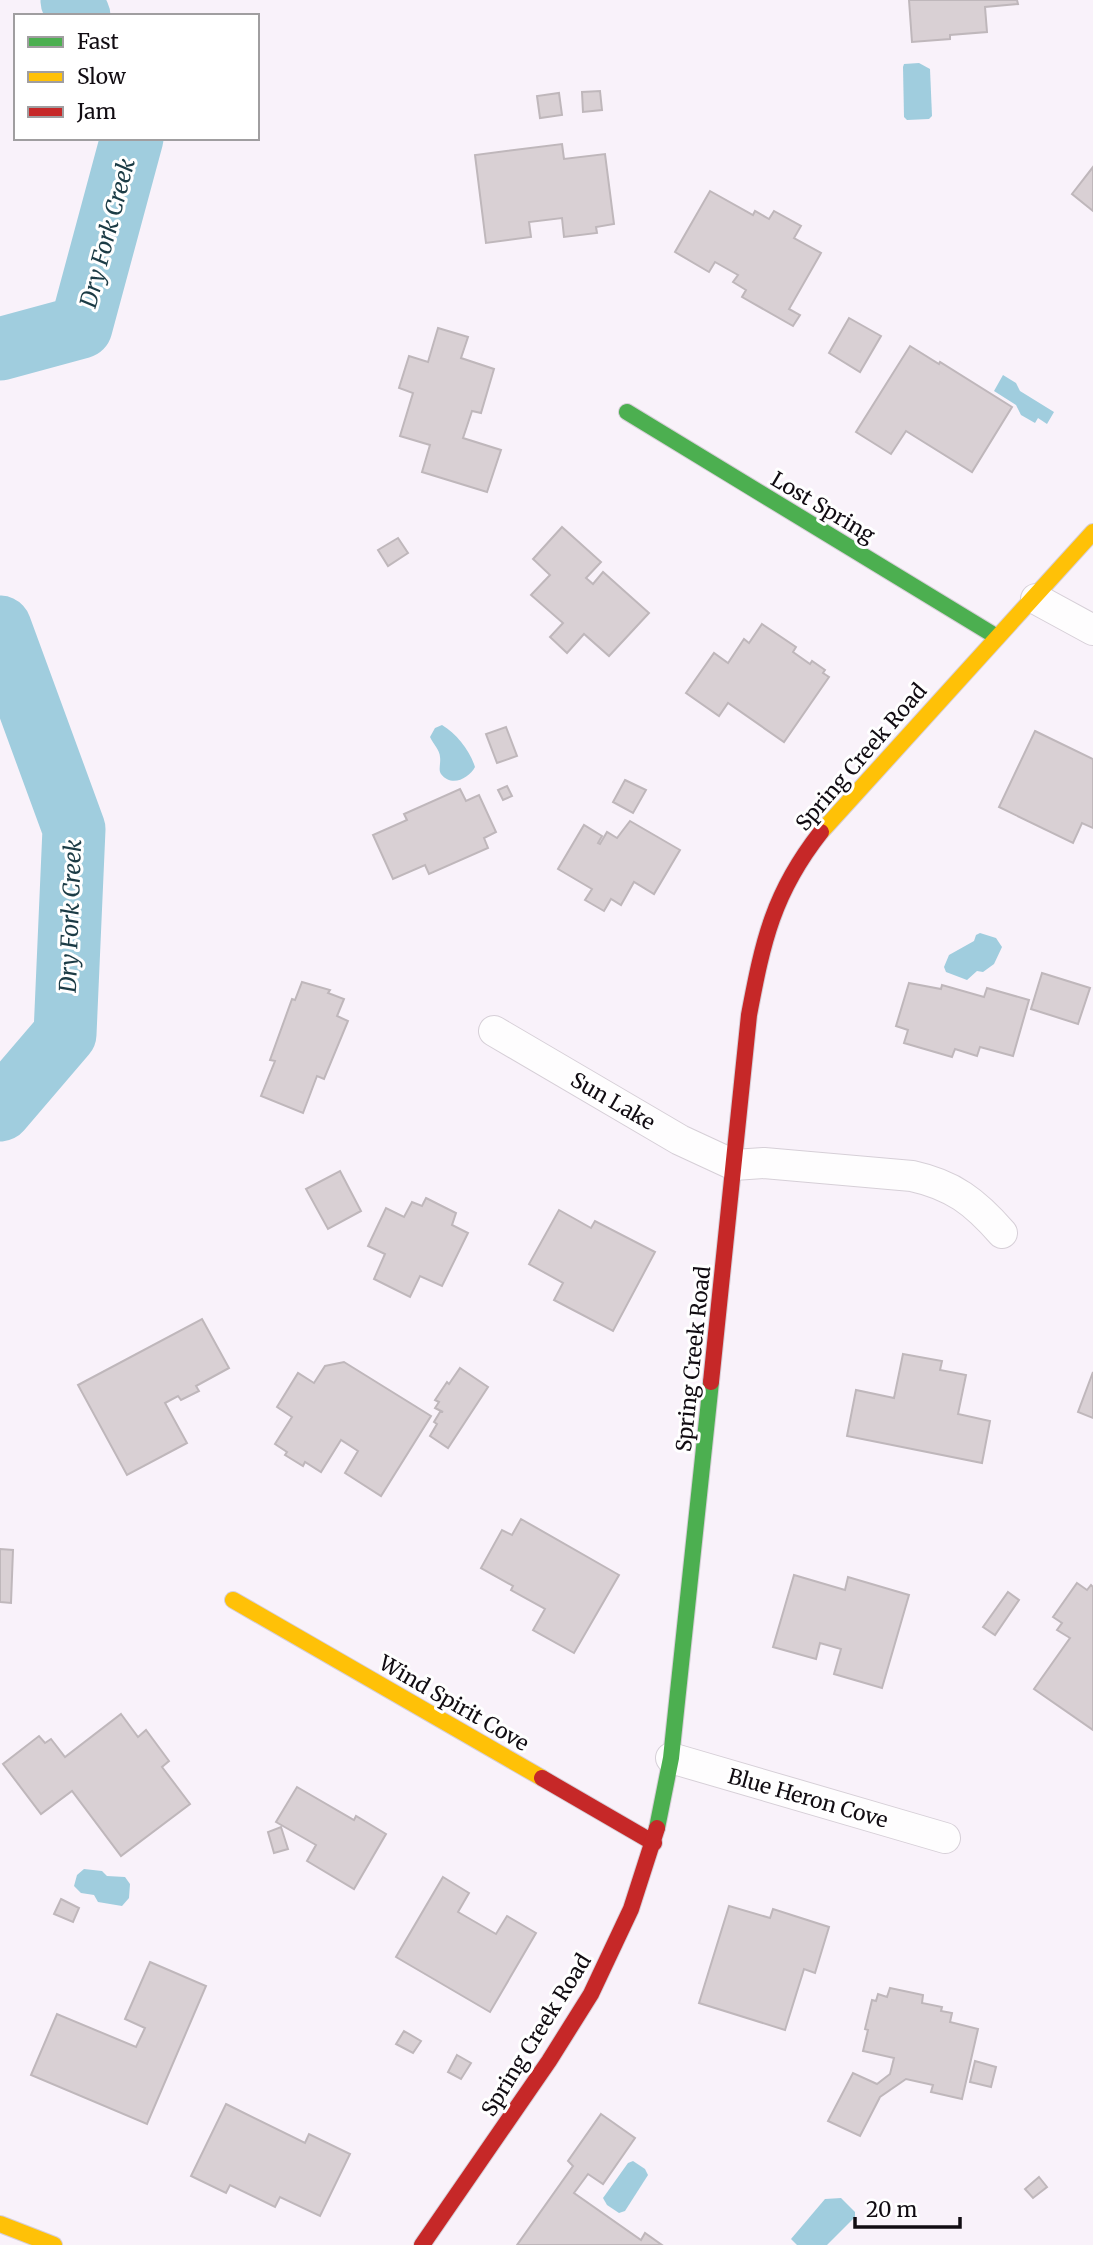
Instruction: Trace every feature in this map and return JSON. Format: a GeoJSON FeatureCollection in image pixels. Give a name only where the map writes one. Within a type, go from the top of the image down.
{"type":"FeatureCollection","features":[{"type":"Feature","properties":{"kind":"street","name":"Lost Spring"},"geometry":{"type":"LineString","coordinates":[[627,412],[997,637]]}},
{"type":"Feature","properties":{"kind":"street","name":"Spring Creek Road"},"geometry":{"type":"LineString","coordinates":[[422,2245],[562,2042],[592,1993],[617,1942],[654,1843],[671,1758],[749,1015],[775,906],[802,859],[835,814],[997,637],[1036,599],[1093,532]]}},
{"type":"Feature","properties":{"kind":"street"},"geometry":{"type":"LineString","coordinates":[[1036,599],[1093,630]]}},
{"type":"Feature","properties":{"kind":"street","name":"Sun Lake"},"geometry":{"type":"LineString","coordinates":[[494,1031],[680,1140],[734,1166]]}},
{"type":"Feature","properties":{"kind":"street"},"geometry":{"type":"LineString","coordinates":[[734,1166],[764,1163],[912,1176],[930,1180],[947,1186],[978,1206],[1002,1233]]}},
{"type":"Feature","properties":{"kind":"street","name":"Wind Spirit Cove"},"geometry":{"type":"LineString","coordinates":[[233,1600],[654,1843]]}},
{"type":"Feature","properties":{"kind":"street","name":"Blue Heron Cove"},"geometry":{"type":"LineString","coordinates":[[671,1758],[945,1838]]}},
{"type":"Feature","properties":{"kind":"street"},"geometry":{"type":"LineString","coordinates":[[0,2224],[54,2245]]}},
{"type":"Feature","properties":{"kind":"water"},"geometry":{"type":"Polygon","coordinates":[[[919,63],[930,69],[932,116],[929,119],[907,120],[904,117],[903,67],[904,64],[919,63]]]}},
{"type":"Feature","properties":{"kind":"water"},"geometry":{"type":"Polygon","coordinates":[[[1003,375],[1016,383],[1020,391],[1054,412],[1047,424],[1038,418],[1035,423],[1021,415],[1016,405],[994,391],[1003,375]]]}},
{"type":"Feature","properties":{"kind":"water"},"geometry":{"type":"Polygon","coordinates":[[[442,725],[462,743],[475,767],[469,775],[460,780],[445,778],[440,772],[440,754],[430,737],[435,728],[442,725]]]}},
{"type":"Feature","properties":{"kind":"water"},"geometry":{"type":"Polygon","coordinates":[[[980,933],[996,938],[1002,947],[994,964],[983,972],[977,971],[967,980],[946,972],[944,967],[949,955],[974,941],[980,933]]]}},
{"type":"Feature","properties":{"kind":"water"},"geometry":{"type":"Polygon","coordinates":[[[84,1869],[102,1871],[107,1876],[125,1877],[130,1884],[129,1898],[122,1906],[98,1902],[94,1895],[81,1893],[74,1886],[77,1875],[84,1869]]]}},
{"type":"Feature","properties":{"kind":"water"},"geometry":{"type":"Polygon","coordinates":[[[633,2161],[645,2169],[648,2175],[625,2211],[619,2213],[607,2205],[603,2198],[628,2163],[633,2161]]]}},
{"type":"Feature","properties":{"kind":"water"},"geometry":{"type":"Polygon","coordinates":[[[841,2198],[855,2212],[855,2217],[827,2245],[797,2245],[791,2239],[825,2199],[841,2198]]]}},
{"type":"Feature","properties":{"kind":"building"},"geometry":{"type":"Polygon","coordinates":[[[909,0],[1017,0],[1018,4],[985,7],[987,32],[912,42],[909,0]]]}},
{"type":"Feature","properties":{"kind":"building"},"geometry":{"type":"Polygon","coordinates":[[[600,91],[602,110],[583,112],[582,92],[600,91]]]}},
{"type":"Feature","properties":{"kind":"building"},"geometry":{"type":"Polygon","coordinates":[[[559,93],[562,115],[540,118],[537,96],[559,93]]]}},
{"type":"Feature","properties":{"kind":"building"},"geometry":{"type":"Polygon","coordinates":[[[562,144],[564,159],[605,154],[614,224],[596,227],[597,233],[564,237],[562,218],[529,222],[531,237],[486,243],[475,155],[562,144]]]}},
{"type":"Feature","properties":{"kind":"building"},"geometry":{"type":"Polygon","coordinates":[[[1093,167],[1093,211],[1072,194],[1093,167]]]}},
{"type":"Feature","properties":{"kind":"building"},"geometry":{"type":"Polygon","coordinates":[[[710,191],[753,215],[755,211],[769,219],[774,211],[801,226],[794,238],[821,253],[789,309],[800,315],[793,326],[742,297],[746,290],[733,282],[738,275],[715,262],[709,272],[675,252],[710,191]]]}},
{"type":"Feature","properties":{"kind":"building"},"geometry":{"type":"Polygon","coordinates":[[[849,318],[881,336],[860,372],[829,353],[849,318]]]}},
{"type":"Feature","properties":{"kind":"building"},"geometry":{"type":"Polygon","coordinates":[[[438,328],[468,337],[461,358],[494,369],[481,413],[472,411],[463,438],[501,450],[487,492],[422,472],[430,445],[400,436],[413,393],[399,388],[409,356],[428,362],[438,328]]]}},
{"type":"Feature","properties":{"kind":"building"},"geometry":{"type":"Polygon","coordinates":[[[910,346],[1012,407],[972,472],[906,431],[891,454],[856,432],[910,346]]]}},
{"type":"Feature","properties":{"kind":"building"},"geometry":{"type":"Polygon","coordinates":[[[562,527],[601,562],[586,578],[593,584],[603,572],[649,613],[609,656],[584,634],[567,653],[550,637],[563,623],[531,595],[550,575],[533,559],[562,527]]]}},
{"type":"Feature","properties":{"kind":"building"},"geometry":{"type":"Polygon","coordinates":[[[398,538],[408,553],[388,566],[378,550],[398,538]]]}},
{"type":"Feature","properties":{"kind":"building"},"geometry":{"type":"Polygon","coordinates":[[[762,624],[796,647],[793,652],[810,664],[812,661],[825,670],[823,673],[829,677],[784,742],[728,703],[719,716],[686,693],[714,653],[728,663],[744,639],[749,643],[762,624]]]}},
{"type":"Feature","properties":{"kind":"building"},"geometry":{"type":"Polygon","coordinates":[[[506,727],[517,756],[497,763],[486,734],[506,727]]]}},
{"type":"Feature","properties":{"kind":"building"},"geometry":{"type":"Polygon","coordinates":[[[1035,731],[1093,759],[1093,828],[1082,823],[1073,843],[999,807],[1035,731]]]}},
{"type":"Feature","properties":{"kind":"building"},"geometry":{"type":"Polygon","coordinates":[[[625,780],[646,790],[633,813],[613,802],[625,780]]]}},
{"type":"Feature","properties":{"kind":"building"},"geometry":{"type":"Polygon","coordinates":[[[507,786],[512,796],[503,800],[498,790],[507,786]]]}},
{"type":"Feature","properties":{"kind":"building"},"geometry":{"type":"Polygon","coordinates":[[[460,789],[466,801],[479,795],[496,832],[484,838],[488,848],[429,874],[425,865],[393,879],[373,835],[407,820],[404,814],[460,789]]]}},
{"type":"Feature","properties":{"kind":"building"},"geometry":{"type":"Polygon","coordinates":[[[630,821],[680,850],[654,894],[634,882],[621,905],[611,899],[604,911],[585,900],[592,889],[558,869],[584,825],[602,836],[598,843],[600,844],[607,832],[617,838],[630,821]]]}},
{"type":"Feature","properties":{"kind":"building"},"geometry":{"type":"Polygon","coordinates":[[[1042,973],[1090,988],[1078,1024],[1031,1009],[1042,973]]]}},
{"type":"Feature","properties":{"kind":"building"},"geometry":{"type":"Polygon","coordinates":[[[302,982],[330,990],[328,993],[344,999],[337,1016],[348,1021],[324,1079],[317,1076],[303,1113],[261,1096],[275,1061],[270,1060],[292,999],[295,1000],[302,982]]]}},
{"type":"Feature","properties":{"kind":"building"},"geometry":{"type":"Polygon","coordinates":[[[909,983],[941,989],[942,985],[984,997],[987,988],[1029,1000],[1013,1056],[980,1047],[977,1056],[955,1049],[952,1057],[904,1043],[908,1030],[896,1026],[909,983]]]}},
{"type":"Feature","properties":{"kind":"building"},"geometry":{"type":"Polygon","coordinates":[[[340,1171],[361,1211],[328,1229],[306,1189],[340,1171]]]}},
{"type":"Feature","properties":{"kind":"building"},"geometry":{"type":"Polygon","coordinates":[[[426,1198],[456,1213],[452,1225],[468,1233],[442,1286],[420,1276],[410,1297],[374,1279],[385,1254],[368,1246],[386,1208],[404,1217],[412,1202],[422,1206],[426,1198]]]}},
{"type":"Feature","properties":{"kind":"building"},"geometry":{"type":"Polygon","coordinates":[[[559,1210],[591,1228],[595,1221],[655,1252],[613,1331],[554,1300],[563,1283],[529,1264],[559,1210]]]}},
{"type":"Feature","properties":{"kind":"building"},"geometry":{"type":"Polygon","coordinates":[[[202,1319],[229,1368],[196,1386],[199,1391],[181,1400],[178,1396],[165,1403],[187,1443],[127,1475],[78,1385],[202,1319]]]}},
{"type":"Feature","properties":{"kind":"building"},"geometry":{"type":"Polygon","coordinates":[[[903,1354],[942,1361],[940,1370],[966,1375],[958,1414],[990,1421],[982,1463],[847,1436],[856,1390],[894,1398],[903,1354]]]}},
{"type":"Feature","properties":{"kind":"building"},"geometry":{"type":"Polygon","coordinates":[[[344,1362],[431,1416],[381,1496],[345,1473],[358,1451],[341,1440],[321,1472],[305,1462],[303,1466],[285,1455],[287,1452],[275,1444],[292,1417],[277,1407],[298,1373],[314,1383],[325,1366],[344,1362]]]}},
{"type":"Feature","properties":{"kind":"building"},"geometry":{"type":"Polygon","coordinates":[[[460,1368],[488,1387],[448,1448],[430,1436],[437,1424],[434,1422],[440,1412],[443,1412],[435,1408],[439,1402],[435,1400],[460,1368]]]}},
{"type":"Feature","properties":{"kind":"building"},"geometry":{"type":"Polygon","coordinates":[[[1093,1372],[1093,1418],[1078,1412],[1093,1372]]]}},
{"type":"Feature","properties":{"kind":"building"},"geometry":{"type":"Polygon","coordinates":[[[521,1519],[619,1575],[574,1653],[533,1630],[545,1609],[511,1590],[513,1586],[481,1568],[502,1530],[512,1535],[521,1519]]]}},
{"type":"Feature","properties":{"kind":"building"},"geometry":{"type":"Polygon","coordinates":[[[0,1549],[13,1550],[11,1603],[0,1602],[0,1549]]]}},
{"type":"Feature","properties":{"kind":"building"},"geometry":{"type":"Polygon","coordinates":[[[794,1575],[845,1590],[848,1577],[909,1595],[882,1688],[834,1674],[841,1649],[820,1643],[816,1659],[773,1647],[794,1575]]]}},
{"type":"Feature","properties":{"kind":"building"},"geometry":{"type":"Polygon","coordinates":[[[1077,1583],[1087,1590],[1091,1585],[1093,1587],[1093,1730],[1034,1689],[1070,1638],[1057,1630],[1062,1623],[1053,1617],[1077,1583]]]}},
{"type":"Feature","properties":{"kind":"building"},"geometry":{"type":"Polygon","coordinates":[[[1008,1592],[1019,1600],[995,1635],[983,1627],[1008,1592]]]}},
{"type":"Feature","properties":{"kind":"building"},"geometry":{"type":"Polygon","coordinates":[[[121,1714],[138,1737],[146,1730],[169,1761],[162,1767],[190,1804],[121,1856],[72,1791],[41,1814],[3,1764],[39,1736],[45,1743],[51,1739],[65,1757],[121,1714]]]}},
{"type":"Feature","properties":{"kind":"building"},"geometry":{"type":"Polygon","coordinates":[[[297,1787],[354,1820],[356,1816],[386,1834],[354,1889],[307,1861],[316,1845],[276,1822],[297,1787]]]}},
{"type":"Feature","properties":{"kind":"building"},"geometry":{"type":"Polygon","coordinates":[[[281,1827],[288,1849],[274,1853],[268,1832],[281,1827]]]}},
{"type":"Feature","properties":{"kind":"building"},"geometry":{"type":"Polygon","coordinates":[[[443,1877],[469,1893],[458,1912],[496,1934],[507,1916],[536,1933],[490,2012],[396,1957],[443,1877]]]}},
{"type":"Feature","properties":{"kind":"building"},"geometry":{"type":"Polygon","coordinates":[[[61,1899],[79,1908],[73,1922],[54,1914],[61,1899]]]}},
{"type":"Feature","properties":{"kind":"building"},"geometry":{"type":"Polygon","coordinates":[[[729,1906],[770,1918],[773,1909],[829,1927],[815,1973],[804,1969],[785,2030],[699,2003],[729,1906]]]}},
{"type":"Feature","properties":{"kind":"building"},"geometry":{"type":"Polygon","coordinates":[[[150,1962],[206,1986],[147,2124],[31,2075],[57,2014],[136,2047],[145,2028],[125,2019],[150,1962]]]}},
{"type":"Feature","properties":{"kind":"building"},"geometry":{"type":"Polygon","coordinates":[[[890,1988],[923,1995],[922,2003],[942,2007],[941,2011],[952,2013],[950,2022],[978,2029],[962,2099],[931,2092],[933,2085],[906,2079],[880,2097],[860,2136],[828,2121],[853,2073],[877,2084],[890,2074],[894,2058],[863,2051],[872,2000],[876,2001],[878,1994],[887,1997],[890,1988]]]}},
{"type":"Feature","properties":{"kind":"building"},"geometry":{"type":"Polygon","coordinates":[[[404,2031],[421,2041],[413,2053],[396,2044],[404,2031]]]}},
{"type":"Feature","properties":{"kind":"building"},"geometry":{"type":"Polygon","coordinates":[[[457,2055],[471,2063],[461,2079],[448,2072],[457,2055]]]}},
{"type":"Feature","properties":{"kind":"building"},"geometry":{"type":"Polygon","coordinates":[[[975,2061],[996,2067],[991,2087],[970,2082],[975,2061]]]}},
{"type":"Feature","properties":{"kind":"building"},"geometry":{"type":"Polygon","coordinates":[[[226,2104],[305,2143],[309,2134],[350,2154],[320,2216],[280,2197],[275,2207],[230,2185],[226,2193],[191,2176],[226,2104]]]}},
{"type":"Feature","properties":{"kind":"building"},"geometry":{"type":"Polygon","coordinates":[[[601,2114],[635,2138],[603,2184],[588,2174],[574,2193],[641,2240],[645,2233],[662,2245],[517,2245],[573,2166],[568,2161],[601,2114]]]}},
{"type":"Feature","properties":{"kind":"building"},"geometry":{"type":"Polygon","coordinates":[[[1039,2177],[1047,2187],[1033,2198],[1025,2189],[1039,2177]]]}},
{"type":"Feature","properties":{"kind":"waterway","name":"Dry Fork Creek"},"geometry":{"type":"LineString","coordinates":[[74,0],[72,1],[78,14]]}},
{"type":"Feature","properties":{"kind":"waterway","name":"Dry Fork Creek"},"geometry":{"type":"LineString","coordinates":[[0,349],[81,327],[131,140]]}},
{"type":"Feature","properties":{"kind":"waterway","name":"Dry Fork Creek"},"geometry":{"type":"LineString","coordinates":[[0,627],[74,829],[65,1034],[0,1110]]}},
{"type":"Feature","properties":{"kind":"traffic: fast"},"geometry":{"type":"LineString","coordinates":[[627,412],[997,637]]}},
{"type":"Feature","properties":{"kind":"traffic: fast"},"geometry":{"type":"LineString","coordinates":[[657,1828],[671,1758],[711,1382]]}},
{"type":"Feature","properties":{"kind":"traffic: slow"},"geometry":{"type":"LineString","coordinates":[[821,832],[1093,532]]}},
{"type":"Feature","properties":{"kind":"traffic: slow"},"geometry":{"type":"LineString","coordinates":[[233,1600],[542,1778]]}},
{"type":"Feature","properties":{"kind":"traffic: slow"},"geometry":{"type":"LineString","coordinates":[[0,2224],[54,2245]]}},
{"type":"Feature","properties":{"kind":"traffic: jam"},"geometry":{"type":"LineString","coordinates":[[711,1382],[754,988],[765,941],[781,897],[791,876],[821,832]]}},
{"type":"Feature","properties":{"kind":"traffic: jam"},"geometry":{"type":"LineString","coordinates":[[542,1778],[654,1843]]}},
{"type":"Feature","properties":{"kind":"traffic: jam"},"geometry":{"type":"LineString","coordinates":[[422,2245],[549,2061],[591,1994],[631,1909],[657,1828]]}}]}
